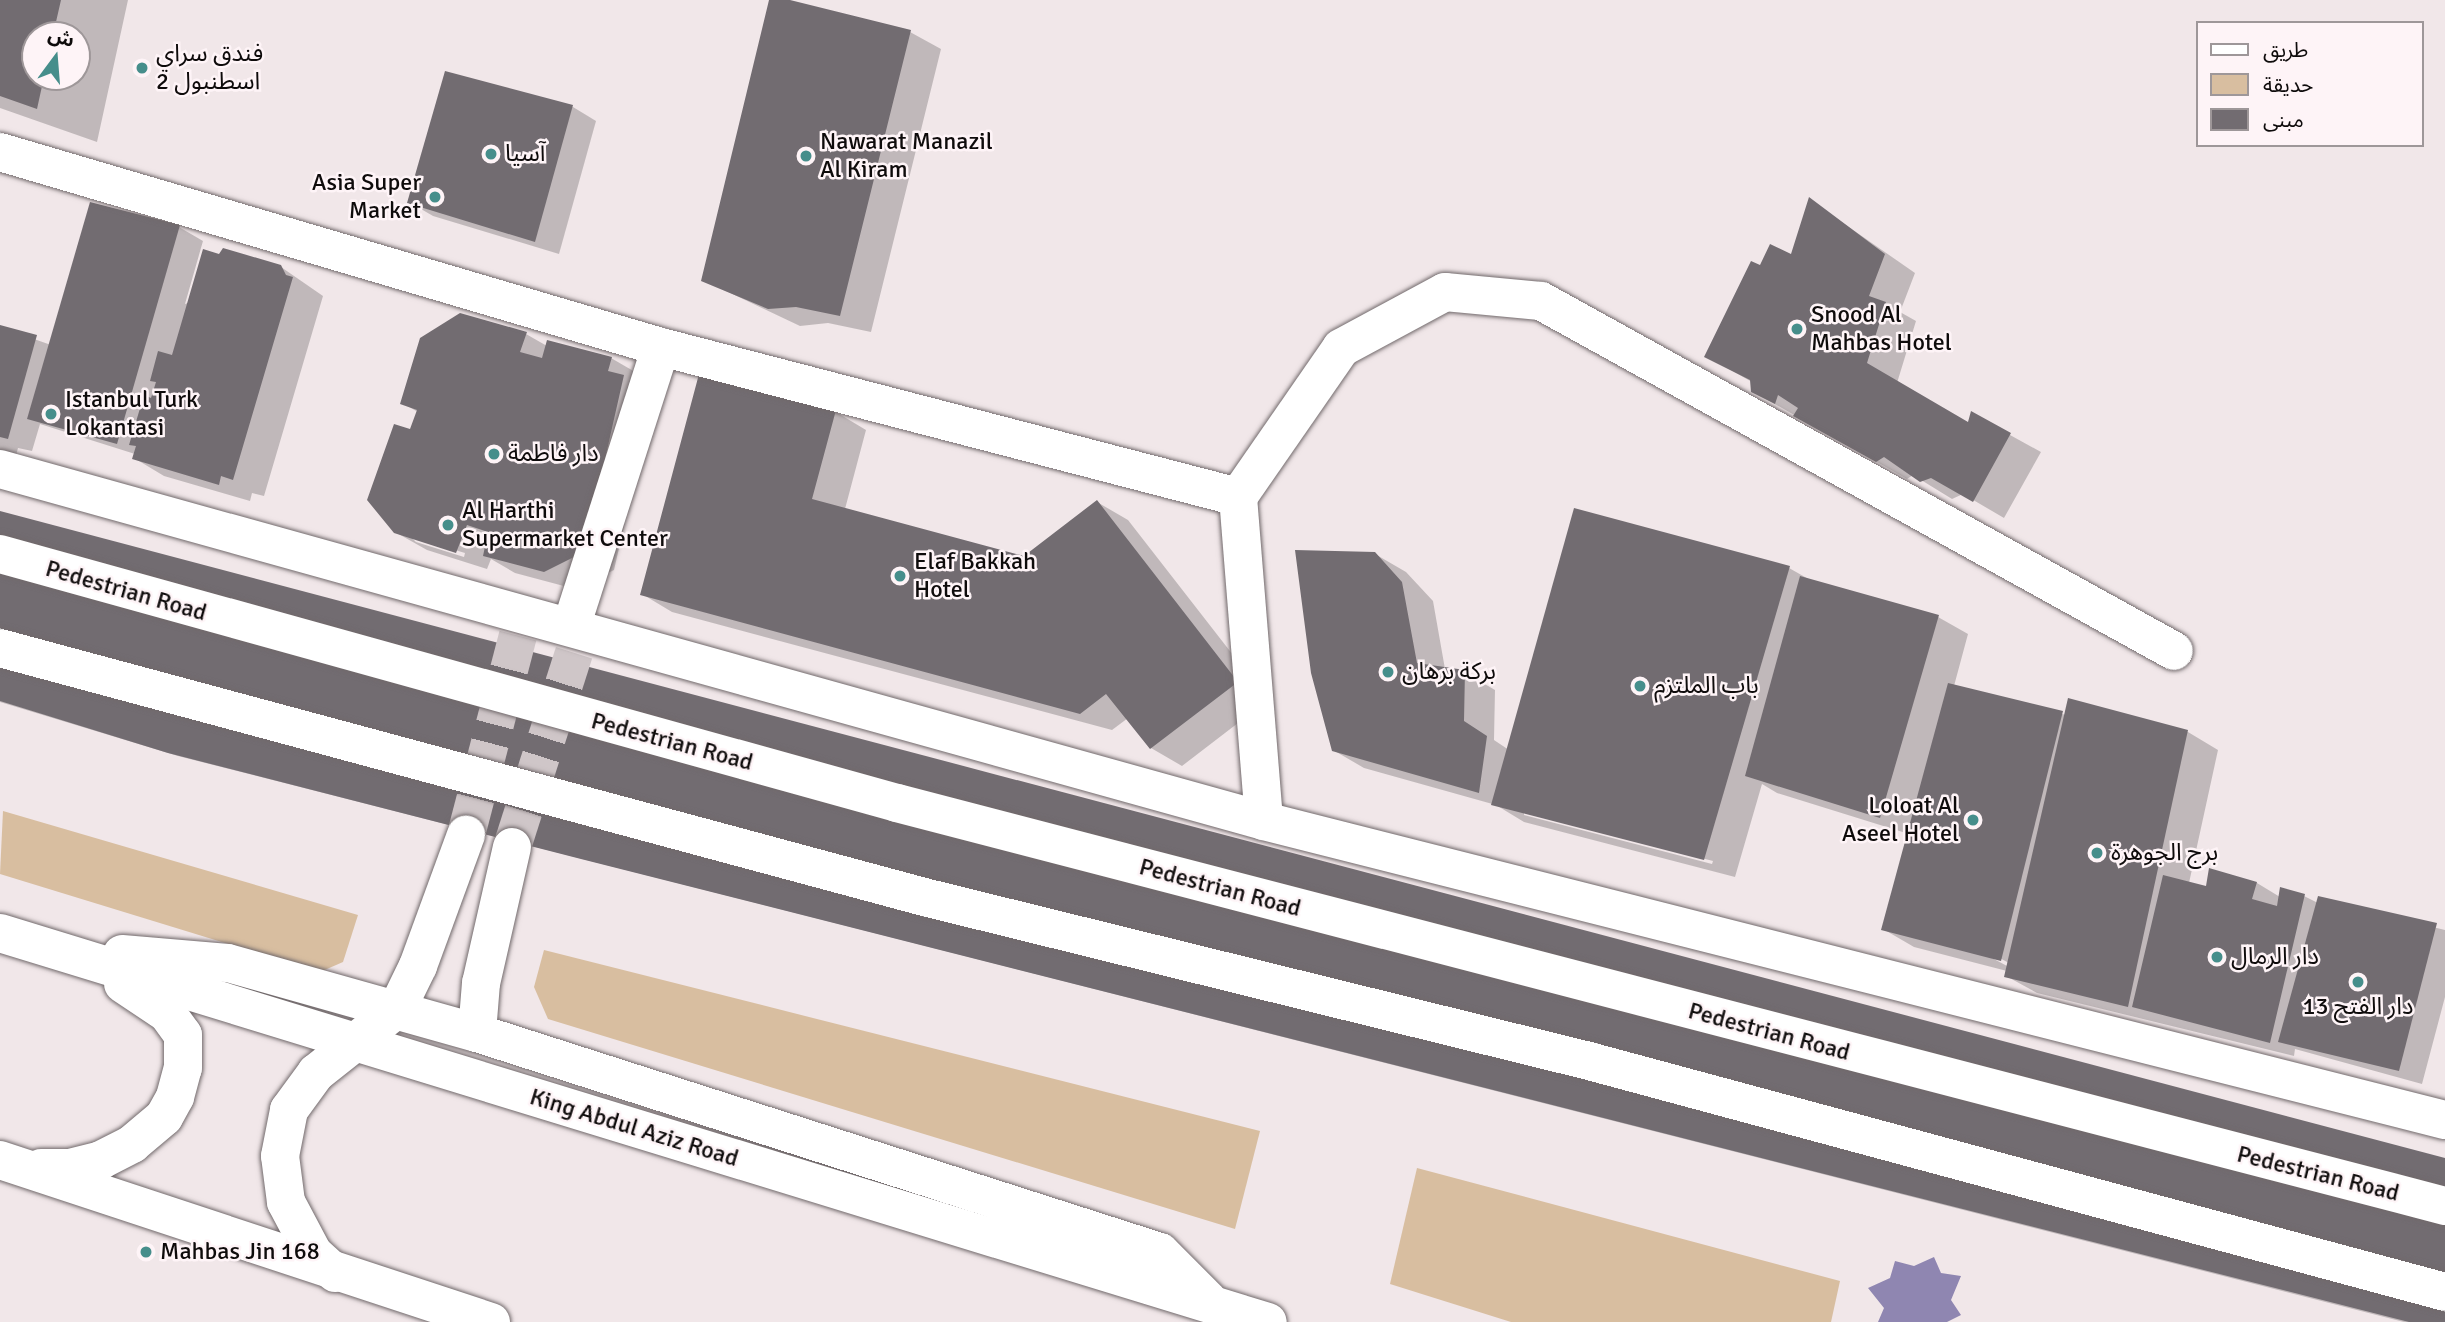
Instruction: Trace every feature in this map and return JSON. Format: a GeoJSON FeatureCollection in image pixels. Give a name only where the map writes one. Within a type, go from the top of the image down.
{"type":"FeatureCollection","features":[{"type":"Feature","properties":{"kind":"main road"},"geometry":{"type":"LineString","coordinates":[[0,152],[661,347],[1238,497]]}},
{"type":"Feature","properties":{"kind":"main road"},"geometry":{"type":"LineString","coordinates":[[1264,821],[1238,497],[1341,348],[1445,292],[1541,302],[2174,651]]}},
{"type":"Feature","properties":{"kind":"main road"},"geometry":{"type":"LineString","coordinates":[[576,637],[661,347]]}},
{"type":"Feature","properties":{"kind":"main road"},"geometry":{"type":"LineString","coordinates":[[0,469],[521,625],[576,637],[1264,821],[2445,1120]]}},
{"type":"Feature","properties":{"kind":"main road","name":"Pedestrian Road"},"geometry":{"type":"LineString","coordinates":[[0,554],[924,810],[2445,1206]]}},
{"type":"Feature","properties":{"kind":"main road"},"geometry":{"type":"LineString","coordinates":[[0,648],[925,897],[1589,1061],[2445,1292]]}},
{"type":"Feature","properties":{"kind":"main road"},"geometry":{"type":"LineString","coordinates":[[335,1273],[313,1253],[286,1202],[280,1156],[289,1110],[316,1073],[351,1042],[397,1009],[418,967],[466,835]]}},
{"type":"Feature","properties":{"kind":"main road"},"geometry":{"type":"LineString","coordinates":[[477,1032],[481,982],[512,847]]}},
{"type":"Feature","properties":{"kind":"main road","name":"King Abdul Aziz Road"},"geometry":{"type":"LineString","coordinates":[[0,933],[1268,1322]]}},
{"type":"Feature","properties":{"kind":"main road"},"geometry":{"type":"LineString","coordinates":[[47,948],[228,963],[477,1032],[1160,1252],[1212,1304]]}},
{"type":"Feature","properties":{"kind":"main road"},"geometry":{"type":"LineString","coordinates":[[13,1164],[70,1168],[101,1160],[132,1144],[164,1117],[175,1097],[183,1068],[183,1035],[168,1014],[90,961]]}},
{"type":"Feature","properties":{"kind":"main road"},"geometry":{"type":"LineString","coordinates":[[13,1164],[335,1273],[491,1322]]}},
{"type":"Feature","properties":{"kind":"green space"},"geometry":{"type":"Polygon","coordinates":[[[3,811],[358,915],[343,962],[320,972],[0,874],[3,811]]]}},
{"type":"Feature","properties":{"kind":"green space"},"geometry":{"type":"Polygon","coordinates":[[[544,950],[1260,1131],[1235,1229],[548,1019],[534,987],[544,950]]]}},
{"type":"Feature","properties":{"kind":"green space"},"geometry":{"type":"Polygon","coordinates":[[[1417,1168],[1840,1281],[1831,1322],[1511,1322],[1390,1284],[1417,1168]]]}},
{"type":"Feature","properties":{"kind":"shaded area"},"geometry":{"type":"Polygon","coordinates":[[[1934,1257],[1941,1273],[1961,1276],[1951,1300],[1961,1315],[1947,1322],[1878,1322],[1884,1308],[1868,1288],[1890,1278],[1895,1261],[1914,1266],[1934,1257]]]}},
{"type":"Feature","properties":{"kind":"building"},"geometry":{"type":"Polygon","coordinates":[[[0,0],[61,0],[56,21],[21,21],[21,91],[41,91],[37,109],[0,96],[0,0]]]}},
{"type":"Feature","properties":{"kind":"building","name":"Nawarat Manazil Al Kiram"},"geometry":{"type":"Polygon","coordinates":[[[769,0],[790,0],[911,30],[840,316],[796,307],[768,309],[701,281],[769,0]]]}},
{"type":"Feature","properties":{"kind":"building","name":"آسيا"},"geometry":{"type":"Polygon","coordinates":[[[445,71],[573,105],[535,242],[407,203],[445,71]]]}},
{"type":"Feature","properties":{"kind":"building","name":"Snood Al Mahbas Hotel"},"geometry":{"type":"Polygon","coordinates":[[[1809,197],[1885,254],[1869,296],[1886,302],[1867,363],[1968,422],[1971,411],[2011,433],[1973,502],[1931,478],[1920,482],[1884,457],[1876,462],[1793,416],[1798,408],[1778,395],[1775,404],[1751,392],[1750,380],[1704,357],[1751,261],[1760,265],[1770,244],[1791,254],[1809,197]]]}},
{"type":"Feature","properties":{"kind":"building"},"geometry":{"type":"Polygon","coordinates":[[[90,202],[180,225],[117,444],[27,419],[90,202]]]}},
{"type":"Feature","properties":{"kind":"building"},"geometry":{"type":"Polygon","coordinates":[[[223,248],[281,265],[286,275],[293,277],[233,480],[221,476],[219,485],[132,459],[136,446],[129,445],[144,395],[151,398],[156,382],[150,381],[158,351],[172,355],[203,249],[219,254],[223,248]]]}},
{"type":"Feature","properties":{"kind":"building","name":"دار فاطمة"},"geometry":{"type":"Polygon","coordinates":[[[460,313],[527,332],[520,352],[542,358],[547,340],[612,357],[608,371],[624,375],[584,552],[544,572],[483,556],[488,532],[467,525],[456,553],[394,533],[367,500],[394,424],[410,429],[417,410],[400,404],[420,338],[460,313]]]}},
{"type":"Feature","properties":{"kind":"building"},"geometry":{"type":"Polygon","coordinates":[[[0,325],[37,335],[8,439],[0,437],[0,325]]]}},
{"type":"Feature","properties":{"kind":"building","name":"Elaf Bakkah Hotel"},"geometry":{"type":"Polygon","coordinates":[[[699,374],[836,410],[812,499],[1024,556],[1097,500],[1238,682],[1150,749],[1106,694],[1080,714],[640,595],[699,374]]]}},
{"type":"Feature","properties":{"kind":"building","name":"باب الملتزم"},"geometry":{"type":"Polygon","coordinates":[[[1574,508],[1790,566],[1704,860],[1491,805],[1574,508]]]}},
{"type":"Feature","properties":{"kind":"building"},"geometry":{"type":"Polygon","coordinates":[[[0,511],[2445,1158],[2445,1322],[2409,1322],[581,859],[168,753],[0,701],[0,511]]]}},
{"type":"Feature","properties":{"kind":"building","name":"بركة برهان"},"geometry":{"type":"Polygon","coordinates":[[[1295,550],[1375,552],[1402,582],[1417,663],[1465,670],[1464,721],[1487,736],[1479,793],[1332,751],[1311,673],[1295,550]]]}},
{"type":"Feature","properties":{"kind":"building"},"geometry":{"type":"Polygon","coordinates":[[[1800,576],[1939,615],[1880,818],[1745,776],[1800,576]]]}},
{"type":"Feature","properties":{"kind":"building","name":"Loloat Al Aseel Hotel"},"geometry":{"type":"Polygon","coordinates":[[[1948,683],[2063,711],[2001,961],[1881,930],[1948,683]]]}},
{"type":"Feature","properties":{"kind":"building","name":"برج الجوهرة"},"geometry":{"type":"Polygon","coordinates":[[[2068,698],[2188,730],[2128,1007],[2004,977],[2068,698]]]}},
{"type":"Feature","properties":{"kind":"building","name":"دار الرمال"},"geometry":{"type":"Polygon","coordinates":[[[2209,868],[2257,882],[2252,899],[2277,906],[2280,887],[2305,894],[2270,1043],[2132,1007],[2163,875],[2206,886],[2209,868]]]}},
{"type":"Feature","properties":{"kind":"building","name":"دار الفتح 13"},"geometry":{"type":"Polygon","coordinates":[[[2318,896],[2437,923],[2399,1071],[2278,1042],[2318,896]]]}},
{"type":"Feature","properties":{"kind":"tunnel"},"geometry":{"type":"LineString","coordinates":[[466,835],[518,636]]}},
{"type":"Feature","properties":{"kind":"tunnel"},"geometry":{"type":"LineString","coordinates":[[512,847],[574,653]]}},
{"type":"Feature","properties":{"kind":"place","name":"فندق سراي اسطنبول 2"},"geometry":{"type":"Point","coordinates":[142,68]}},
{"type":"Feature","properties":{"kind":"place","name":"آسيا"},"geometry":{"type":"Point","coordinates":[491,154]}},
{"type":"Feature","properties":{"kind":"place","name":"Nawarat Manazil Al Kiram"},"geometry":{"type":"Point","coordinates":[806,156]}},
{"type":"Feature","properties":{"kind":"place","name":"Asia Super Market"},"geometry":{"type":"Point","coordinates":[435,197]}},
{"type":"Feature","properties":{"kind":"place","name":"Snood Al Mahbas Hotel"},"geometry":{"type":"Point","coordinates":[1797,329]}},
{"type":"Feature","properties":{"kind":"place","name":"Istanbul Turk Lokantasi"},"geometry":{"type":"Point","coordinates":[51,414]}},
{"type":"Feature","properties":{"kind":"place","name":"دار فاطمة"},"geometry":{"type":"Point","coordinates":[494,454]}},
{"type":"Feature","properties":{"kind":"place","name":"Al Harthi Supermarket Center"},"geometry":{"type":"Point","coordinates":[448,525]}},
{"type":"Feature","properties":{"kind":"place","name":"Elaf Bakkah Hotel"},"geometry":{"type":"Point","coordinates":[900,576]}},
{"type":"Feature","properties":{"kind":"place","name":"بركة برهان"},"geometry":{"type":"Point","coordinates":[1388,672]}},
{"type":"Feature","properties":{"kind":"place","name":"باب الملتزم"},"geometry":{"type":"Point","coordinates":[1640,686]}},
{"type":"Feature","properties":{"kind":"place","name":"Loloat Al Aseel Hotel"},"geometry":{"type":"Point","coordinates":[1973,820]}},
{"type":"Feature","properties":{"kind":"place","name":"برج الجوهرة"},"geometry":{"type":"Point","coordinates":[2097,853]}},
{"type":"Feature","properties":{"kind":"place","name":"دار الرمال"},"geometry":{"type":"Point","coordinates":[2217,957]}},
{"type":"Feature","properties":{"kind":"place","name":"دار الفتح 13"},"geometry":{"type":"Point","coordinates":[2358,982]}},
{"type":"Feature","properties":{"kind":"place","name":"Mahbas Jin 168"},"geometry":{"type":"Point","coordinates":[146,1252]}}]}
